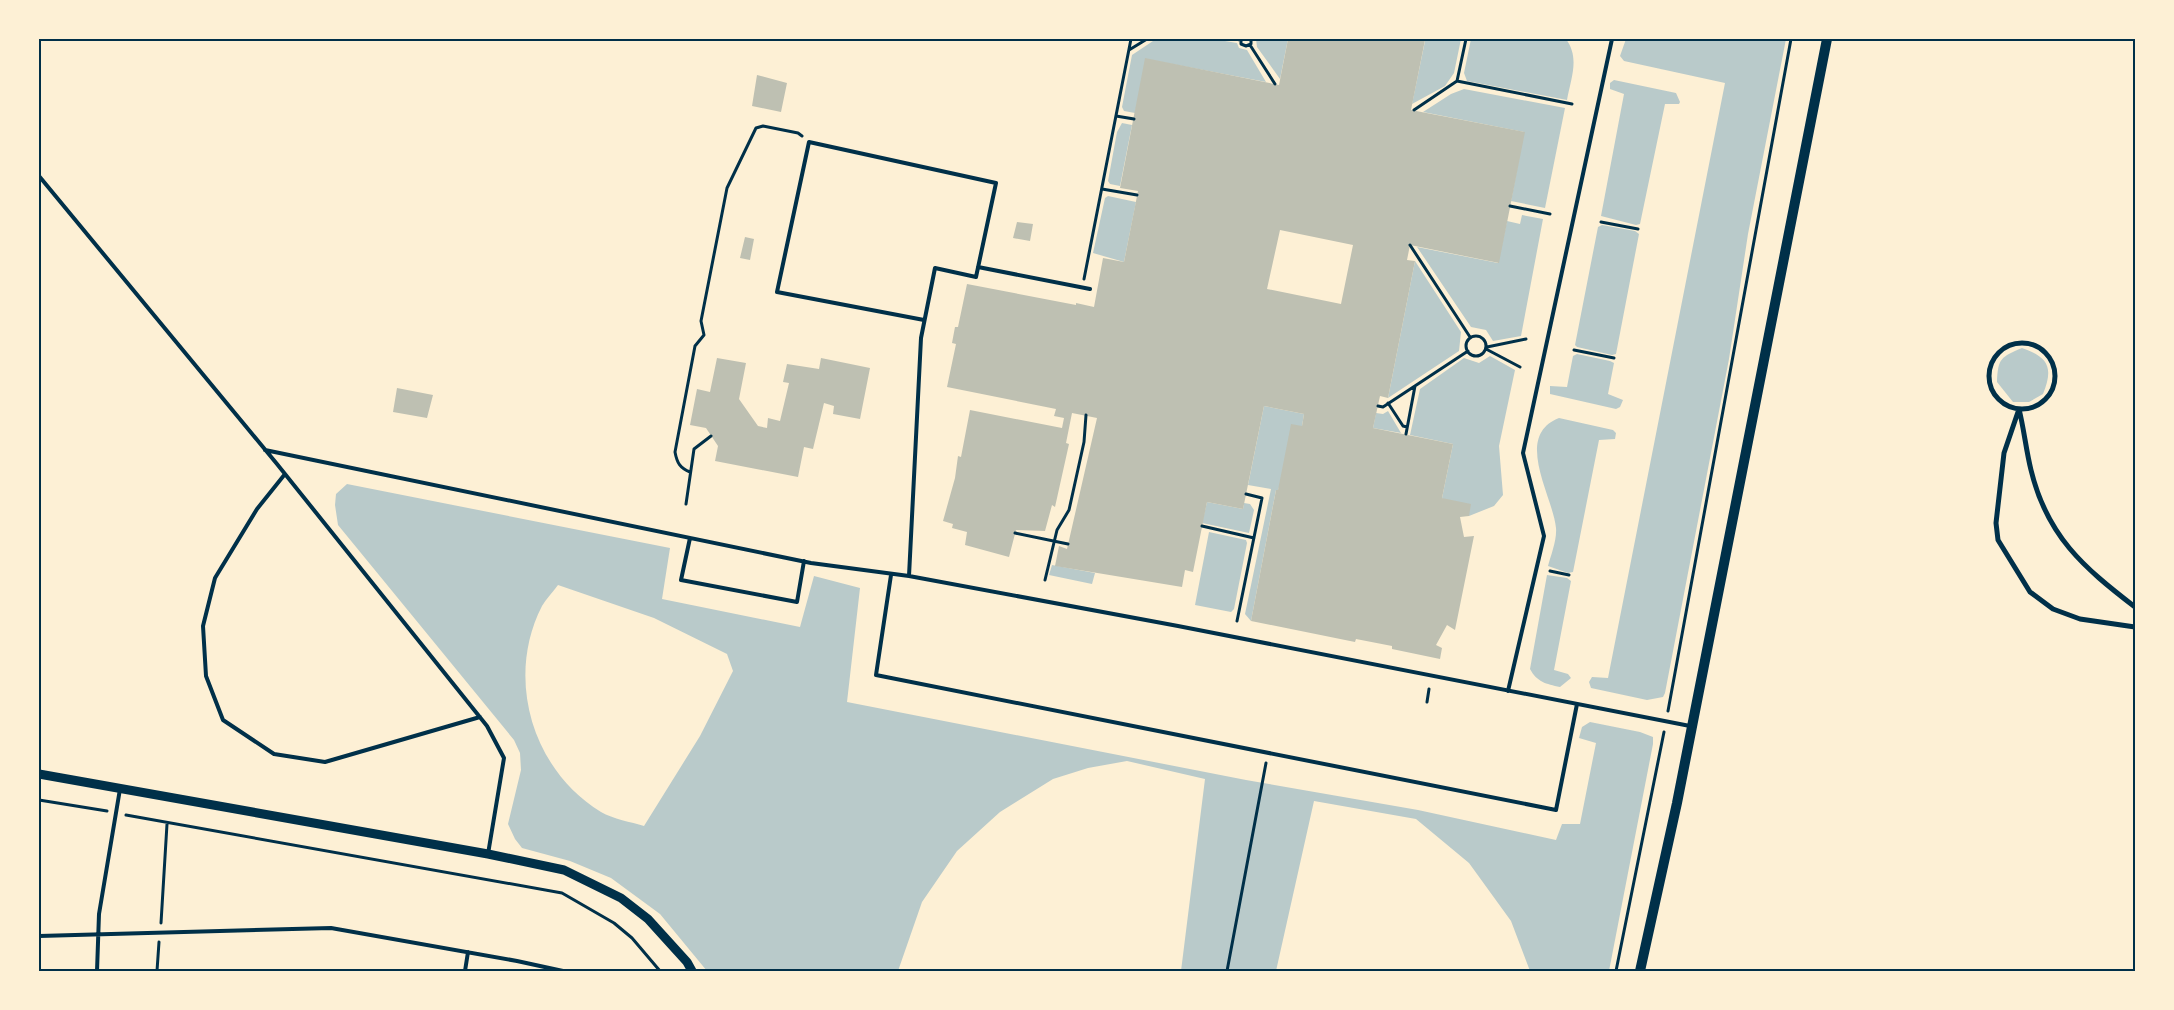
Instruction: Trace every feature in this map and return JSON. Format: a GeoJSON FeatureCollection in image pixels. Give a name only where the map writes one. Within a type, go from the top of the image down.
{"type":"FeatureCollection","features":[{"type":"Feature","properties":{"kind":"main road"},"geometry":{"type":"LineString","coordinates":[[1640,971],[1692,727],[1827,39]]}},
{"type":"Feature","properties":{"kind":"street"},"geometry":{"type":"LineString","coordinates":[[2025,343],[2038,347],[2048,355],[2054,367],[2055,379],[2052,392],[2043,402],[2032,408],[2019,409],[2007,405],[1997,397],[1991,386],[1989,373],[1993,361],[2001,351],[2012,345],[2025,343]]}},
{"type":"Feature","properties":{"kind":"street"},"geometry":{"type":"LineString","coordinates":[[2019,409],[2031,469],[2050,524],[2065,545],[2085,565],[2135,607]]}},
{"type":"Feature","properties":{"kind":"street"},"geometry":{"type":"LineString","coordinates":[[2019,409],[2004,453],[1996,522],[1998,540],[2015,571],[2030,592],[2053,609],[2080,619],[2135,627]]}},
{"type":"Feature","properties":{"kind":"street"},"geometry":{"type":"LineString","coordinates":[[39,774],[488,854],[564,870],[621,898],[648,919],[681,954],[692,971]]}},
{"type":"Feature","properties":{"kind":"lane"},"geometry":{"type":"LineString","coordinates":[[1508,691],[1544,536],[1523,453],[1612,39]]}},
{"type":"Feature","properties":{"kind":"lane"},"geometry":{"type":"LineString","coordinates":[[909,576],[921,338],[935,268],[976,277],[996,183],[809,142],[777,292],[924,320]]}},
{"type":"Feature","properties":{"kind":"lane"},"geometry":{"type":"LineString","coordinates":[[39,176],[285,474],[480,717],[504,758],[488,854]]}},
{"type":"Feature","properties":{"kind":"lane"},"geometry":{"type":"LineString","coordinates":[[978,267],[1090,289]]}},
{"type":"Feature","properties":{"kind":"lane"},"geometry":{"type":"LineString","coordinates":[[265,450],[804,561],[909,576],[1692,727]]}},
{"type":"Feature","properties":{"kind":"lane"},"geometry":{"type":"LineString","coordinates":[[285,474],[256,509],[215,578],[204,626],[206,676],[223,720],[274,754],[325,762],[480,717]]}},
{"type":"Feature","properties":{"kind":"lane"},"geometry":{"type":"LineString","coordinates":[[690,538],[681,580],[797,602],[804,561]]}},
{"type":"Feature","properties":{"kind":"lane"},"geometry":{"type":"LineString","coordinates":[[892,575],[876,675],[1556,810],[1577,704]]}},
{"type":"Feature","properties":{"kind":"lane"},"geometry":{"type":"LineString","coordinates":[[97,971],[98,934],[120,789]]}},
{"type":"Feature","properties":{"kind":"lane"},"geometry":{"type":"LineString","coordinates":[[39,936],[331,928],[562,971]]}},
{"type":"Feature","properties":{"kind":"lane"},"geometry":{"type":"LineString","coordinates":[[465,971],[468,952]]}},
{"type":"Feature","properties":{"kind":"path"},"geometry":{"type":"LineString","coordinates":[[1082,288],[1131,39]]}},
{"type":"Feature","properties":{"kind":"path"},"geometry":{"type":"LineString","coordinates":[[1129,50],[1146,39]]}},
{"type":"Feature","properties":{"kind":"path"},"geometry":{"type":"LineString","coordinates":[[1234,39],[1241,39],[1244,46],[1250,45]]}},
{"type":"Feature","properties":{"kind":"path"},"geometry":{"type":"LineString","coordinates":[[1251,39],[1250,45],[1275,84]]}},
{"type":"Feature","properties":{"kind":"path"},"geometry":{"type":"LineString","coordinates":[[1457,82],[1466,39]]}},
{"type":"Feature","properties":{"kind":"path"},"geometry":{"type":"LineString","coordinates":[[1616,971],[1666,722],[1791,39]]}},
{"type":"Feature","properties":{"kind":"path"},"geometry":{"type":"LineString","coordinates":[[1414,110],[1457,82],[1572,104]]}},
{"type":"Feature","properties":{"kind":"path"},"geometry":{"type":"LineString","coordinates":[[1116,116],[1134,119]]}},
{"type":"Feature","properties":{"kind":"path"},"geometry":{"type":"LineString","coordinates":[[690,472],[681,468],[674,452],[695,346],[704,335],[701,321],[727,188],[756,128],[763,126],[798,133],[809,142]]}},
{"type":"Feature","properties":{"kind":"path"},"geometry":{"type":"LineString","coordinates":[[1102,189],[1137,195]]}},
{"type":"Feature","properties":{"kind":"path"},"geometry":{"type":"LineString","coordinates":[[1510,206],[1550,214]]}},
{"type":"Feature","properties":{"kind":"path"},"geometry":{"type":"LineString","coordinates":[[1601,222],[1638,229]]}},
{"type":"Feature","properties":{"kind":"path"},"geometry":{"type":"LineString","coordinates":[[1410,245],[1470,337]]}},
{"type":"Feature","properties":{"kind":"path"},"geometry":{"type":"LineString","coordinates":[[1520,367],[1486,348],[1483,338],[1477,336],[1470,337],[1466,343],[1468,351],[1477,356],[1483,353],[1486,348],[1526,339]]}},
{"type":"Feature","properties":{"kind":"path"},"geometry":{"type":"LineString","coordinates":[[1574,350],[1614,358]]}},
{"type":"Feature","properties":{"kind":"path"},"geometry":{"type":"LineString","coordinates":[[1378,406],[1388,404],[1468,351]]}},
{"type":"Feature","properties":{"kind":"path"},"geometry":{"type":"LineString","coordinates":[[1406,434],[1415,386]]}},
{"type":"Feature","properties":{"kind":"path"},"geometry":{"type":"LineString","coordinates":[[1388,404],[1403,426],[1407,427]]}},
{"type":"Feature","properties":{"kind":"path"},"geometry":{"type":"LineString","coordinates":[[1045,580],[1057,530],[1069,510],[1084,442],[1086,415]]}},
{"type":"Feature","properties":{"kind":"path"},"geometry":{"type":"LineString","coordinates":[[686,504],[694,449],[711,436]]}},
{"type":"Feature","properties":{"kind":"path"},"geometry":{"type":"LineString","coordinates":[[1237,621],[1262,498],[1246,494]]}},
{"type":"Feature","properties":{"kind":"path"},"geometry":{"type":"LineString","coordinates":[[1202,526],[1254,538]]}},
{"type":"Feature","properties":{"kind":"path"},"geometry":{"type":"LineString","coordinates":[[1015,533],[1068,544]]}},
{"type":"Feature","properties":{"kind":"path"},"geometry":{"type":"LineString","coordinates":[[1550,571],[1569,575]]}},
{"type":"Feature","properties":{"kind":"path"},"geometry":{"type":"LineString","coordinates":[[1427,702],[1429,689]]}},
{"type":"Feature","properties":{"kind":"path"},"geometry":{"type":"LineString","coordinates":[[1227,971],[1268,753]]}},
{"type":"Feature","properties":{"kind":"path"},"geometry":{"type":"LineString","coordinates":[[39,800],[493,880],[562,894],[614,923],[632,938],[660,971]]}},
{"type":"Feature","properties":{"kind":"path"},"geometry":{"type":"LineString","coordinates":[[157,971],[167,824]]}},
{"type":"Feature","properties":{"kind":"shaded area"},"geometry":{"type":"Polygon","coordinates":[[[1156,39],[1213,39],[1237,43],[1239,48],[1247,50],[1266,82],[1146,59],[1135,113],[1124,111],[1122,107],[1132,55],[1156,39]]]}},
{"type":"Feature","properties":{"kind":"shaded area"},"geometry":{"type":"Polygon","coordinates":[[[1256,39],[1288,39],[1280,79],[1257,47],[1256,39]]]}},
{"type":"Feature","properties":{"kind":"shaded area"},"geometry":{"type":"Polygon","coordinates":[[[1417,39],[1461,39],[1454,73],[1445,86],[1412,104],[1425,41],[1417,39]]]}},
{"type":"Feature","properties":{"kind":"shaded area"},"geometry":{"type":"Polygon","coordinates":[[[1471,39],[1566,39],[1573,53],[1574,61],[1567,100],[1467,81],[1464,73],[1471,39]]]}},
{"type":"Feature","properties":{"kind":"shaded area"},"geometry":{"type":"Polygon","coordinates":[[[1626,39],[1786,39],[1748,234],[1729,359],[1665,693],[1663,697],[1647,700],[1591,688],[1589,682],[1592,677],[1608,678],[1725,83],[1624,61],[1620,56],[1626,39]]]}},
{"type":"Feature","properties":{"kind":"shaded area"},"geometry":{"type":"Polygon","coordinates":[[[1614,80],[1676,93],[1680,102],[1679,104],[1665,104],[1640,224],[1636,225],[1601,216],[1624,94],[1610,89],[1610,83],[1614,80]]]}},
{"type":"Feature","properties":{"kind":"shaded area"},"geometry":{"type":"Polygon","coordinates":[[[1464,89],[1565,108],[1545,208],[1511,201],[1524,132],[1423,112],[1451,94],[1464,89]]]}},
{"type":"Feature","properties":{"kind":"shaded area"},"geometry":{"type":"Polygon","coordinates":[[[1122,123],[1132,125],[1120,186],[1110,184],[1108,181],[1117,132],[1122,123]]]}},
{"type":"Feature","properties":{"kind":"shaded area"},"geometry":{"type":"Polygon","coordinates":[[[1108,196],[1136,202],[1124,262],[1093,253],[1105,198],[1108,196]]]}},
{"type":"Feature","properties":{"kind":"shaded area"},"geometry":{"type":"Polygon","coordinates":[[[1522,215],[1543,219],[1521,336],[1493,341],[1486,330],[1471,327],[1417,247],[1498,263],[1507,221],[1520,224],[1522,215]]]}},
{"type":"Feature","properties":{"kind":"shaded area"},"geometry":{"type":"Polygon","coordinates":[[[1602,225],[1635,231],[1639,234],[1616,354],[1612,355],[1575,345],[1598,227],[1602,225]]]}},
{"type":"Feature","properties":{"kind":"shaded area"},"geometry":{"type":"Polygon","coordinates":[[[1415,261],[1461,332],[1459,351],[1388,398],[1415,261]]]}},
{"type":"Feature","properties":{"kind":"shaded area"},"geometry":{"type":"Polygon","coordinates":[[[2022,348],[2031,351],[2043,359],[2048,370],[2048,377],[2043,394],[2029,402],[2013,402],[1997,382],[1998,368],[2005,356],[2022,348]]]}},
{"type":"Feature","properties":{"kind":"shaded area"},"geometry":{"type":"Polygon","coordinates":[[[1577,354],[1614,363],[1608,394],[1623,400],[1620,407],[1616,409],[1550,394],[1550,386],[1567,387],[1573,356],[1577,354]]]}},
{"type":"Feature","properties":{"kind":"shaded area"},"geometry":{"type":"Polygon","coordinates":[[[1490,356],[1515,370],[1499,446],[1503,495],[1494,506],[1469,516],[1442,498],[1453,444],[1410,435],[1420,389],[1464,358],[1479,363],[1490,356]]]}},
{"type":"Feature","properties":{"kind":"shaded area"},"geometry":{"type":"Polygon","coordinates":[[[1264,406],[1304,414],[1302,426],[1278,490],[1276,490],[1251,621],[1245,614],[1271,489],[1248,485],[1264,406]]]}},
{"type":"Feature","properties":{"kind":"shaded area"},"geometry":{"type":"Polygon","coordinates":[[[1388,411],[1401,433],[1373,428],[1376,413],[1383,414],[1388,411]]]}},
{"type":"Feature","properties":{"kind":"shaded area"},"geometry":{"type":"Polygon","coordinates":[[[1559,418],[1613,430],[1616,433],[1615,439],[1599,440],[1573,572],[1568,573],[1548,566],[1555,542],[1556,528],[1539,468],[1537,452],[1539,438],[1546,427],[1559,418]]]}},
{"type":"Feature","properties":{"kind":"shaded area"},"geometry":{"type":"Polygon","coordinates":[[[347,484],[670,548],[662,599],[800,627],[814,576],[860,588],[847,702],[1246,780],[1418,810],[1556,840],[1562,824],[1580,824],[1596,743],[1579,738],[1582,727],[1590,722],[1640,732],[1653,737],[1653,744],[1609,971],[1530,971],[1511,921],[1469,863],[1416,819],[1314,801],[1276,971],[1181,971],[1205,779],[1127,761],[1088,768],[1053,779],[1000,812],[957,851],[922,902],[898,971],[707,971],[660,914],[611,878],[570,861],[522,848],[515,839],[508,824],[521,770],[520,753],[514,740],[338,525],[335,505],[336,494],[347,484]],[[558,585],[542,606],[531,634],[526,663],[526,692],[532,720],[542,747],[557,772],[577,794],[601,812],[644,826],[700,736],[733,671],[727,654],[654,618],[558,585]]]}},
{"type":"Feature","properties":{"kind":"shaded area"},"geometry":{"type":"Polygon","coordinates":[[[1207,502],[1243,509],[1244,503],[1250,504],[1254,510],[1249,533],[1202,523],[1207,502]]]}},
{"type":"Feature","properties":{"kind":"shaded area"},"geometry":{"type":"Polygon","coordinates":[[[1209,532],[1246,540],[1247,543],[1234,609],[1231,612],[1195,605],[1209,532]]]}},
{"type":"Feature","properties":{"kind":"shaded area"},"geometry":{"type":"Polygon","coordinates":[[[1052,565],[1095,573],[1092,584],[1049,575],[1052,565]]]}},
{"type":"Feature","properties":{"kind":"shaded area"},"geometry":{"type":"Polygon","coordinates":[[[1547,575],[1567,578],[1571,581],[1554,670],[1568,674],[1571,678],[1560,687],[1542,682],[1530,669],[1547,575]]]}},
{"type":"Feature","properties":{"kind":"building"},"geometry":{"type":"Polygon","coordinates":[[[1288,39],[1425,40],[1411,110],[1525,132],[1499,263],[1410,245],[1407,260],[1415,261],[1388,398],[1380,396],[1373,428],[1453,444],[1442,498],[1471,504],[1469,516],[1460,517],[1464,537],[1474,536],[1455,630],[1447,625],[1436,645],[1442,648],[1440,659],[1392,649],[1392,646],[1356,639],[1355,642],[1251,621],[1276,490],[1278,490],[1291,424],[1302,426],[1304,414],[1264,406],[1243,509],[1207,502],[1193,572],[1185,570],[1182,587],[1055,566],[1059,546],[1067,549],[1097,418],[1072,413],[1066,443],[1069,444],[1055,507],[1052,505],[1045,531],[1016,530],[1009,557],[965,545],[967,532],[952,528],[953,524],[943,521],[955,478],[958,456],[961,457],[970,410],[1062,428],[1064,418],[1054,416],[1056,409],[947,387],[956,344],[952,343],[955,327],[958,327],[967,284],[1094,307],[1103,258],[1124,262],[1138,191],[1120,188],[1145,58],[1279,85],[1288,39]],[[1280,230],[1267,289],[1341,304],[1353,245],[1280,230]]]}},
{"type":"Feature","properties":{"kind":"building"},"geometry":{"type":"Polygon","coordinates":[[[757,75],[787,83],[781,112],[752,106],[757,75]]]}},
{"type":"Feature","properties":{"kind":"building"},"geometry":{"type":"Polygon","coordinates":[[[1017,222],[1033,224],[1030,241],[1013,238],[1017,222]]]}},
{"type":"Feature","properties":{"kind":"building"},"geometry":{"type":"Polygon","coordinates":[[[745,237],[754,239],[750,260],[740,258],[745,237]]]}},
{"type":"Feature","properties":{"kind":"building"},"geometry":{"type":"Polygon","coordinates":[[[717,358],[746,363],[739,399],[758,426],[767,428],[768,418],[780,421],[789,383],[783,382],[787,364],[819,369],[821,358],[870,368],[860,419],[833,414],[834,406],[824,403],[813,449],[804,447],[798,477],[715,461],[718,446],[706,428],[690,425],[697,389],[710,392],[717,358]]]}},
{"type":"Feature","properties":{"kind":"building"},"geometry":{"type":"Polygon","coordinates":[[[397,388],[433,395],[427,418],[393,412],[397,388]]]}}]}
